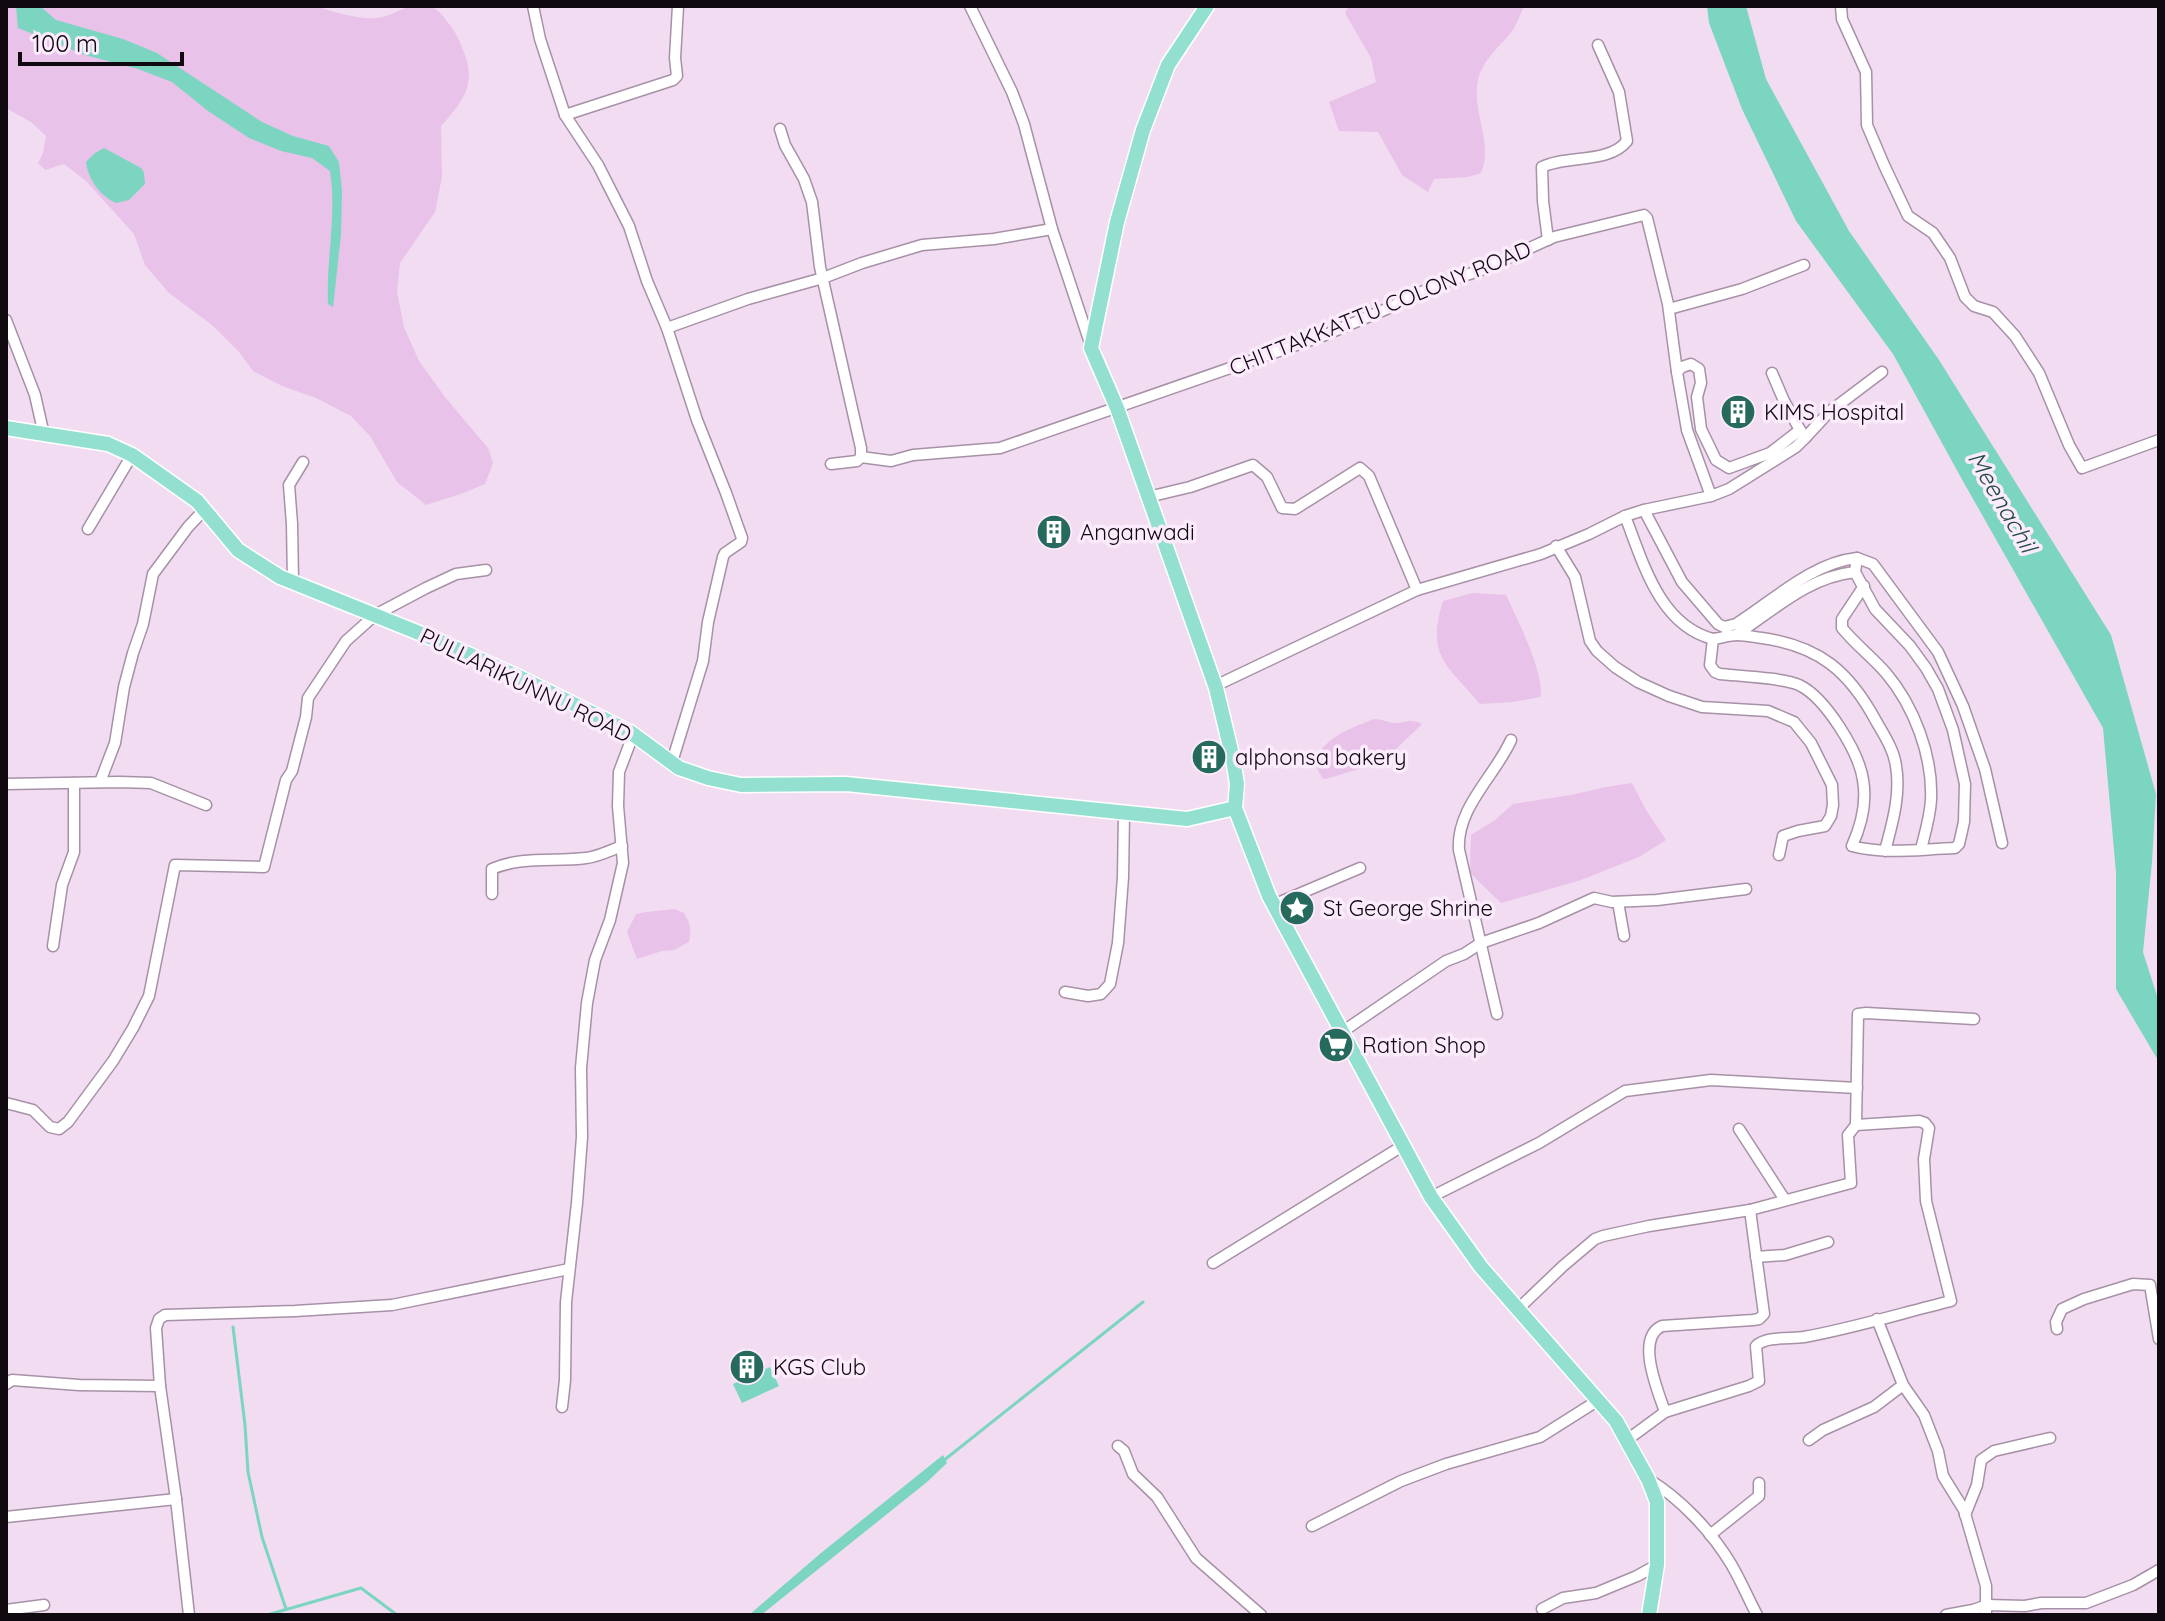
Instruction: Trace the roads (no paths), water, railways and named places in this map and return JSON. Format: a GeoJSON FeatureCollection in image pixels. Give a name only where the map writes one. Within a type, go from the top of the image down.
{"type":"FeatureCollection","features":[{"type":"Feature","properties":{"kind":"main road"},"geometry":{"type":"LineString","coordinates":[[1207,6],[1168,65],[1143,130],[1117,222],[1091,348],[1117,408],[1215,686],[1233,759],[1237,784],[1235,808],[1273,905],[1431,1197],[1481,1267],[1616,1421],[1648,1479],[1657,1502],[1657,1565],[1649,1615]]}},
{"type":"Feature","properties":{"kind":"main road","name":"PULLARIKUNNU ROAD"},"geometry":{"type":"LineString","coordinates":[[6,428],[108,444],[132,455],[197,501],[238,550],[280,577],[521,678],[633,735],[679,768],[708,778],[741,785],[846,784],[1187,819],[1235,808]]}},
{"type":"Feature","properties":{"kind":"street"},"geometry":{"type":"LineString","coordinates":[[533,6],[540,39],[565,115],[598,165],[629,226],[742,538],[723,557],[708,622],[703,661],[672,762]]}},
{"type":"Feature","properties":{"kind":"street"},"geometry":{"type":"LineString","coordinates":[[565,115],[673,80],[677,76],[678,6]]}},
{"type":"Feature","properties":{"kind":"street"},"geometry":{"type":"LineString","coordinates":[[970,6],[1012,92],[1024,124],[1052,229],[1091,348]]}},
{"type":"Feature","properties":{"kind":"street"},"geometry":{"type":"LineString","coordinates":[[1841,6],[1842,19],[1866,72],[1867,125],[1908,216],[1933,233],[1950,258],[1965,297],[1974,306],[1993,312],[2015,336],[2039,373],[2082,468],[2159,440]]}},
{"type":"Feature","properties":{"kind":"street"},"geometry":{"type":"LineString","coordinates":[[1548,240],[1542,167],[1552,162],[1585,159],[1620,149],[1627,141],[1619,92],[1598,45]]}},
{"type":"Feature","properties":{"kind":"street"},"geometry":{"type":"LineString","coordinates":[[780,129],[812,202],[820,267],[861,457]]}},
{"type":"Feature","properties":{"kind":"street","name":"CHITTAKKATTU COLONY ROAD"},"geometry":{"type":"LineString","coordinates":[[831,464],[857,461],[861,457],[891,461],[913,455],[1000,448],[1325,335],[1548,240],[1608,223],[1646,216],[1669,309]]}},
{"type":"Feature","properties":{"kind":"street"},"geometry":{"type":"LineString","coordinates":[[667,328],[748,299],[922,245],[994,239],[1052,229]]}},
{"type":"Feature","properties":{"kind":"street"},"geometry":{"type":"LineString","coordinates":[[1711,496],[1687,430],[1669,309],[1742,289],[1804,265]]}},
{"type":"Feature","properties":{"kind":"street"},"geometry":{"type":"LineString","coordinates":[[6,320],[35,395],[44,435]]}},
{"type":"Feature","properties":{"kind":"street"},"geometry":{"type":"LineString","coordinates":[[1677,372],[1691,364],[1699,369],[1701,383],[1697,397],[1701,429],[1716,460],[1729,468],[1770,453],[1802,434],[1882,372]]}},
{"type":"Feature","properties":{"kind":"street"},"geometry":{"type":"LineString","coordinates":[[1772,373],[1802,434]]}},
{"type":"Feature","properties":{"kind":"street"},"geometry":{"type":"LineString","coordinates":[[1215,686],[1417,590],[1541,554],[1625,516],[1729,489],[1796,447],[1802,434]]}},
{"type":"Feature","properties":{"kind":"street"},"geometry":{"type":"LineString","coordinates":[[88,529],[132,455]]}},
{"type":"Feature","properties":{"kind":"street"},"geometry":{"type":"LineString","coordinates":[[293,582],[289,485],[303,462]]}},
{"type":"Feature","properties":{"kind":"street"},"geometry":{"type":"LineString","coordinates":[[1148,497],[1190,487],[1253,465],[1267,477],[1282,508],[1295,509],[1360,468],[1369,476],[1417,590]]}},
{"type":"Feature","properties":{"kind":"street"},"geometry":{"type":"LineString","coordinates":[[100,782],[115,743],[124,687],[143,624],[153,574],[204,510]]}},
{"type":"Feature","properties":{"kind":"street"},"geometry":{"type":"LineString","coordinates":[[1644,510],[1682,582],[1724,627],[1736,624],[1820,569],[1857,558],[1873,564],[1938,652],[1963,706],[1980,756],[2002,843]]}},
{"type":"Feature","properties":{"kind":"street"},"geometry":{"type":"LineString","coordinates":[[1625,516],[1647,575],[1662,601],[1682,624],[1713,639],[1736,635],[1802,647],[1838,669],[1865,701],[1890,746],[1896,764],[1896,807],[1885,851]]}},
{"type":"Feature","properties":{"kind":"street"},"geometry":{"type":"LineString","coordinates":[[1556,546],[1575,577],[1590,641],[1615,667],[1638,682],[1702,707],[1758,710],[1781,715],[1794,722],[1811,743],[1832,785],[1831,816],[1825,826],[1783,836],[1779,855]]}},
{"type":"Feature","properties":{"kind":"street"},"geometry":{"type":"LineString","coordinates":[[1713,639],[1710,665],[1715,672],[1797,683],[1830,712],[1847,740],[1863,779],[1862,814],[1852,846],[1885,851],[1955,848],[1959,844],[1964,822],[1965,784],[1953,730],[1938,689],[1910,646],[1875,609],[1855,572],[1857,558]]}},
{"type":"Feature","properties":{"kind":"street"},"geometry":{"type":"LineString","coordinates":[[6,1103],[33,1110],[50,1127],[59,1129],[68,1122],[113,1061],[149,996],[175,865],[264,867],[286,780],[292,771],[308,698],[346,641],[375,615],[426,588],[456,574],[486,570]]}},
{"type":"Feature","properties":{"kind":"street"},"geometry":{"type":"LineString","coordinates":[[1736,635],[1817,582],[1840,573],[1855,572]]}},
{"type":"Feature","properties":{"kind":"street"},"geometry":{"type":"LineString","coordinates":[[1864,586],[1842,619],[1842,628],[1885,672],[1920,732],[1931,786],[1931,804],[1921,849]]}},
{"type":"Feature","properties":{"kind":"street"},"geometry":{"type":"LineString","coordinates":[[562,1407],[566,1302],[582,1137],[581,1068],[587,1003],[595,960],[610,920],[623,863],[618,817],[619,772],[633,735]]}},
{"type":"Feature","properties":{"kind":"street"},"geometry":{"type":"LineString","coordinates":[[1497,1014],[1459,850],[1458,834],[1467,812],[1511,740]]}},
{"type":"Feature","properties":{"kind":"street"},"geometry":{"type":"LineString","coordinates":[[53,946],[62,885],[74,852],[74,783]]}},
{"type":"Feature","properties":{"kind":"street"},"geometry":{"type":"LineString","coordinates":[[6,784],[151,783],[206,805]]}},
{"type":"Feature","properties":{"kind":"street"},"geometry":{"type":"LineString","coordinates":[[1065,992],[1088,996],[1101,994],[1110,984],[1118,943],[1124,813]]}},
{"type":"Feature","properties":{"kind":"street"},"geometry":{"type":"LineString","coordinates":[[492,894],[492,869],[503,864],[589,858],[622,846]]}},
{"type":"Feature","properties":{"kind":"street"},"geometry":{"type":"LineString","coordinates":[[1273,905],[1360,868]]}},
{"type":"Feature","properties":{"kind":"street"},"geometry":{"type":"LineString","coordinates":[[1342,1032],[1446,961],[1481,943],[1539,923],[1594,898],[1618,902],[1657,900],[1746,889]]}},
{"type":"Feature","properties":{"kind":"street"},"geometry":{"type":"LineString","coordinates":[[1618,902],[1624,936]]}},
{"type":"Feature","properties":{"kind":"street"},"geometry":{"type":"LineString","coordinates":[[1517,1310],[1595,1239],[1649,1226],[1750,1210],[1851,1183],[1848,1135],[1856,1125],[1858,1014],[1974,1019]]}},
{"type":"Feature","properties":{"kind":"street"},"geometry":{"type":"LineString","coordinates":[[1431,1197],[1539,1143],[1625,1091],[1711,1080],[1857,1088]]}},
{"type":"Feature","properties":{"kind":"street"},"geometry":{"type":"LineString","coordinates":[[1627,1440],[1665,1412],[1759,1381],[1756,1346],[1761,1341],[1841,1330],[1951,1301],[1926,1201],[1924,1159],[1929,1128],[1919,1121],[1856,1125]]}},
{"type":"Feature","properties":{"kind":"street"},"geometry":{"type":"LineString","coordinates":[[1739,1129],[1785,1200]]}},
{"type":"Feature","properties":{"kind":"street"},"geometry":{"type":"LineString","coordinates":[[1213,1263],[1404,1145]]}},
{"type":"Feature","properties":{"kind":"street"},"geometry":{"type":"LineString","coordinates":[[1750,1210],[1765,1310],[1761,1341]]}},
{"type":"Feature","properties":{"kind":"street"},"geometry":{"type":"LineString","coordinates":[[1756,1257],[1785,1255],[1828,1242]]}},
{"type":"Feature","properties":{"kind":"street"},"geometry":{"type":"LineString","coordinates":[[189,1615],[160,1386],[156,1328],[159,1319],[165,1315],[392,1305],[569,1269]]}},
{"type":"Feature","properties":{"kind":"street"},"geometry":{"type":"LineString","coordinates":[[2057,1329],[2056,1322],[2062,1309],[2133,1284],[2150,1285],[2159,1339]]}},
{"type":"Feature","properties":{"kind":"street"},"geometry":{"type":"LineString","coordinates":[[1665,1412],[1650,1358],[1650,1337],[1654,1330],[1662,1326],[1753,1320],[1762,1316]]}},
{"type":"Feature","properties":{"kind":"street"},"geometry":{"type":"LineString","coordinates":[[1877,1319],[1903,1385],[1924,1415],[1938,1451],[1943,1476],[1965,1515],[1986,1586],[1987,1610]]}},
{"type":"Feature","properties":{"kind":"street"},"geometry":{"type":"LineString","coordinates":[[6,1384],[12,1380],[160,1386]]}},
{"type":"Feature","properties":{"kind":"street"},"geometry":{"type":"LineString","coordinates":[[1809,1440],[1823,1430],[1874,1407],[1903,1385]]}},
{"type":"Feature","properties":{"kind":"street"},"geometry":{"type":"LineString","coordinates":[[1312,1526],[1401,1481],[1446,1464],[1540,1437],[1597,1401]]}},
{"type":"Feature","properties":{"kind":"street"},"geometry":{"type":"LineString","coordinates":[[1965,1515],[1977,1485],[1981,1460],[1986,1455],[2050,1438]]}},
{"type":"Feature","properties":{"kind":"street"},"geometry":{"type":"LineString","coordinates":[[1118,1446],[1124,1451],[1133,1474],[1157,1497],[1196,1558],[1261,1615]]}},
{"type":"Feature","properties":{"kind":"street"},"geometry":{"type":"LineString","coordinates":[[1648,1479],[1675,1499],[1710,1535],[1732,1565],[1757,1615]]}},
{"type":"Feature","properties":{"kind":"street"},"geometry":{"type":"LineString","coordinates":[[1710,1535],[1759,1496],[1759,1483]]}},
{"type":"Feature","properties":{"kind":"street"},"geometry":{"type":"LineString","coordinates":[[6,1517],[176,1499]]}},
{"type":"Feature","properties":{"kind":"street"},"geometry":{"type":"LineString","coordinates":[[1542,1609],[1563,1598],[1596,1593],[1657,1565]]}},
{"type":"Feature","properties":{"kind":"street"},"geometry":{"type":"LineString","coordinates":[[1946,1615],[2041,1603],[2086,1603],[2133,1585],[2159,1570]]}},
{"type":"Feature","properties":{"kind":"street"},"geometry":{"type":"LineString","coordinates":[[6,1610],[44,1605]]}},
{"type":"Feature","properties":{"kind":"water"},"geometry":{"type":"Polygon","coordinates":[[[16,6],[40,6],[56,20],[123,39],[157,53],[262,122],[293,136],[329,146],[339,162],[342,191],[341,235],[333,307],[328,304],[332,204],[330,171],[312,158],[281,151],[249,138],[172,82],[85,55],[18,28],[16,6]]]}},
{"type":"Feature","properties":{"kind":"water","name":"Meenachil"},"geometry":{"type":"Polygon","coordinates":[[[1707,6],[1746,6],[1766,79],[1849,231],[1939,360],[2111,635],[2156,794],[2143,952],[2159,1002],[2159,1062],[2116,989],[2116,872],[2103,728],[1893,354],[1796,221],[1742,109],[1709,23],[1707,6]]]}},
{"type":"Feature","properties":{"kind":"water"},"geometry":{"type":"Polygon","coordinates":[[[104,148],[141,168],[144,173],[145,184],[129,200],[116,203],[92,181],[86,162],[104,148]]]}},
{"type":"Feature","properties":{"kind":"water"},"geometry":{"type":"Polygon","coordinates":[[[770,1367],[779,1386],[742,1403],[733,1384],[770,1367]]]}},
{"type":"Feature","properties":{"kind":"water"},"geometry":{"type":"Polygon","coordinates":[[[943,1455],[947,1463],[927,1482],[761,1615],[749,1615],[821,1553],[943,1455]]]}},
{"type":"Feature","properties":{"kind":"waterway"},"geometry":{"type":"LineString","coordinates":[[943,1461],[1143,1302]]}},
{"type":"Feature","properties":{"kind":"waterway"},"geometry":{"type":"LineString","coordinates":[[233,1327],[248,1472],[262,1537],[286,1609]]}},
{"type":"Feature","properties":{"kind":"waterway"},"geometry":{"type":"LineString","coordinates":[[267,1615],[361,1588],[397,1615]]}},
{"type":"Feature","properties":{"kind":"place","name":"KIMS Hospital"},"geometry":{"type":"Point","coordinates":[1738,412]}},
{"type":"Feature","properties":{"kind":"place","name":"Anganwadi"},"geometry":{"type":"Point","coordinates":[1054,532]}},
{"type":"Feature","properties":{"kind":"place","name":"alphonsa bakery"},"geometry":{"type":"Point","coordinates":[1209,757]}},
{"type":"Feature","properties":{"kind":"place","name":"St George Shrine"},"geometry":{"type":"Point","coordinates":[1297,908]}},
{"type":"Feature","properties":{"kind":"place","name":"Ration Shop"},"geometry":{"type":"Point","coordinates":[1336,1045]}},
{"type":"Feature","properties":{"kind":"place","name":"KGS Club"},"geometry":{"type":"Point","coordinates":[747,1367]}}]}
